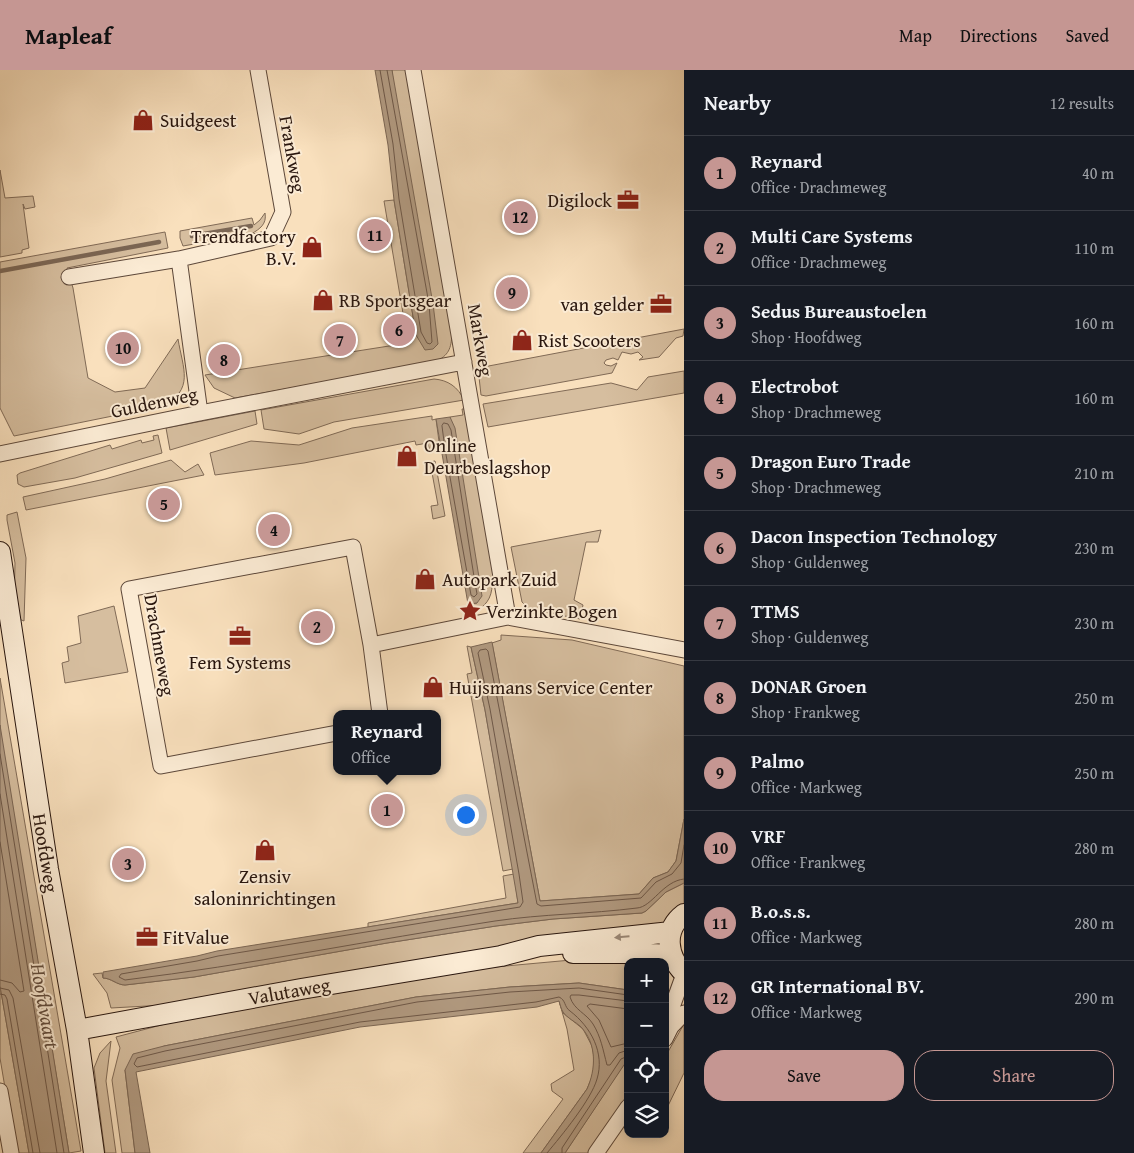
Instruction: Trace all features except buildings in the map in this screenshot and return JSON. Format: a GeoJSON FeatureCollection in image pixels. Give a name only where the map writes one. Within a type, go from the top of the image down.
{"type":"FeatureCollection","features":[{"type":"Feature","properties":{"kind":"street","name":"Frankweg"},"geometry":{"type":"LineString","coordinates":[[69,277],[178,260],[271,238],[283,212],[258,70]]}},
{"type":"Feature","properties":{"kind":"street","name":"Markweg"},"geometry":{"type":"LineString","coordinates":[[413,70],[508,617]]}},
{"type":"Feature","properties":{"kind":"street"},"geometry":{"type":"LineString","coordinates":[[178,260],[200,413]]}},
{"type":"Feature","properties":{"kind":"street","name":"Guldenweg"},"geometry":{"type":"LineString","coordinates":[[0,454],[464,362]]}},
{"type":"Feature","properties":{"kind":"street","name":"Drachmeweg"},"geometry":{"type":"LineString","coordinates":[[333,734],[161,766],[129,589],[353,547],[371,645],[379,710]]}},
{"type":"Feature","properties":{"kind":"street","name":"Hoofdweg"},"geometry":{"type":"LineString","coordinates":[[0,552],[48,869],[77,1030],[94,1153]]}},
{"type":"Feature","properties":{"kind":"street"},"geometry":{"type":"LineString","coordinates":[[371,645],[508,617],[684,650]]}},
{"type":"Feature","properties":{"kind":"street"},"geometry":{"type":"LineString","coordinates":[[669,1025],[671,1010],[684,974],[676,965],[671,955],[669,943],[674,924],[684,914]]}},
{"type":"Feature","properties":{"kind":"street","name":"Valutaweg"},"geometry":{"type":"LineString","coordinates":[[77,1030],[292,990],[502,956],[522,949],[539,946],[671,932]]}},
{"type":"Feature","properties":{"kind":"street","name":"Valutaweg"},"geometry":{"type":"LineString","coordinates":[[502,956],[524,958],[560,954],[632,952],[671,955]]}},
{"type":"Feature","properties":{"kind":"street"},"geometry":{"type":"LineString","coordinates":[[669,1032],[684,1012]]}},
{"type":"Feature","properties":{"kind":"street"},"geometry":{"type":"LineString","coordinates":[[0,1091],[11,1153]]}},
{"type":"Feature","properties":{"kind":"street"},"geometry":{"type":"LineString","coordinates":[[596,1153],[624,1113]]}},
{"type":"Feature","properties":{"kind":"shaded area"},"geometry":{"type":"Polygon","coordinates":[[[392,70],[406,70],[452,334],[448,351],[435,362],[235,398],[214,388],[205,375],[408,343],[384,201],[394,200],[416,335],[392,70]]]}},
{"type":"Feature","properties":{"kind":"shaded area"},"geometry":{"type":"Polygon","coordinates":[[[0,170],[5,198],[33,196],[35,207],[25,209],[23,204],[29,248],[22,250],[22,253],[0,257],[0,170]]]}},
{"type":"Feature","properties":{"kind":"shaded area"},"geometry":{"type":"Polygon","coordinates":[[[265,213],[265,220],[262,226],[251,234],[183,246],[180,238],[180,231],[252,218],[254,225],[265,213]]]}},
{"type":"Feature","properties":{"kind":"shaded area"},"geometry":{"type":"Polygon","coordinates":[[[165,232],[168,248],[67,268],[73,288],[88,378],[115,392],[145,388],[178,339],[184,369],[183,386],[179,393],[162,406],[14,436],[0,408],[0,262],[165,232]]]}},
{"type":"Feature","properties":{"kind":"shaded area"},"geometry":{"type":"Polygon","coordinates":[[[684,329],[683,336],[676,338],[659,357],[639,360],[643,357],[638,352],[631,354],[622,352],[618,360],[613,358],[606,360],[604,363],[606,365],[611,366],[617,363],[612,373],[486,396],[481,395],[478,368],[684,329]]]}},
{"type":"Feature","properties":{"kind":"shaded area"},"geometry":{"type":"Polygon","coordinates":[[[684,371],[684,393],[488,427],[483,404],[611,383],[637,390],[648,377],[684,371]]]}},
{"type":"Feature","properties":{"kind":"shaded area"},"geometry":{"type":"Polygon","coordinates":[[[434,379],[452,385],[459,391],[464,400],[334,422],[299,434],[264,429],[261,410],[434,379]]]}},
{"type":"Feature","properties":{"kind":"shaded area"},"geometry":{"type":"Polygon","coordinates":[[[462,409],[466,409],[496,577],[492,579],[492,589],[487,602],[476,611],[472,604],[477,603],[450,417],[463,415],[462,409]]]}},
{"type":"Feature","properties":{"kind":"shaded area"},"geometry":{"type":"Polygon","coordinates":[[[255,411],[257,424],[170,450],[166,428],[255,411]]]}},
{"type":"Feature","properties":{"kind":"shaded area"},"geometry":{"type":"Polygon","coordinates":[[[432,416],[432,420],[436,419],[440,449],[430,452],[428,443],[416,445],[415,441],[304,463],[215,475],[210,453],[251,441],[299,445],[352,428],[432,416]]]}},
{"type":"Feature","properties":{"kind":"shaded area"},"geometry":{"type":"Polygon","coordinates":[[[158,435],[162,453],[75,478],[24,487],[18,484],[17,475],[20,473],[110,445],[112,449],[141,440],[142,443],[154,440],[153,436],[158,435]]]}},
{"type":"Feature","properties":{"kind":"shaded area"},"geometry":{"type":"Polygon","coordinates":[[[171,460],[185,472],[198,464],[204,475],[26,510],[23,497],[105,479],[171,460]]]}},
{"type":"Feature","properties":{"kind":"shaded area"},"geometry":{"type":"Polygon","coordinates":[[[435,461],[445,516],[433,519],[431,506],[438,505],[430,462],[435,461]]]}},
{"type":"Feature","properties":{"kind":"shaded area"},"geometry":{"type":"Polygon","coordinates":[[[17,512],[26,558],[24,621],[19,619],[14,611],[15,563],[7,520],[7,515],[17,512]]]}},
{"type":"Feature","properties":{"kind":"shaded area"},"geometry":{"type":"Polygon","coordinates":[[[601,530],[598,542],[586,542],[574,600],[583,605],[580,619],[529,609],[522,602],[511,547],[601,530]]]}},
{"type":"Feature","properties":{"kind":"shaded area"},"geometry":{"type":"Polygon","coordinates":[[[114,606],[128,672],[65,683],[62,663],[69,661],[67,647],[81,643],[78,616],[114,606]]]}},
{"type":"Feature","properties":{"kind":"shaded area"},"geometry":{"type":"Polygon","coordinates":[[[501,635],[572,640],[684,666],[684,819],[676,861],[668,872],[653,878],[639,894],[540,901],[492,643],[501,640],[501,635]]]}},
{"type":"Feature","properties":{"kind":"shaded area"},"geometry":{"type":"Polygon","coordinates":[[[467,646],[471,647],[485,710],[513,869],[503,871],[467,674],[472,673],[467,646]]]}},
{"type":"Feature","properties":{"kind":"shaded area"},"geometry":{"type":"Polygon","coordinates":[[[0,678],[81,1151],[69,1153],[0,731],[0,678]]]}},
{"type":"Feature","properties":{"kind":"shaded area"},"geometry":{"type":"Polygon","coordinates":[[[514,874],[518,903],[368,927],[368,923],[506,898],[503,876],[514,874]]]}},
{"type":"Feature","properties":{"kind":"shaded area"},"geometry":{"type":"Polygon","coordinates":[[[684,883],[684,906],[663,925],[165,1005],[111,1008],[107,993],[93,974],[102,973],[103,978],[125,985],[194,977],[496,926],[553,919],[642,913],[666,892],[684,883]]]}},
{"type":"Feature","properties":{"kind":"shaded area"},"geometry":{"type":"Polygon","coordinates":[[[604,957],[624,961],[624,989],[579,983],[510,987],[416,997],[164,1046],[125,1070],[135,1153],[122,1153],[112,1080],[120,1048],[116,1037],[180,1020],[484,968],[604,957]]]}},
{"type":"Feature","properties":{"kind":"shaded area"},"geometry":{"type":"Polygon","coordinates":[[[0,986],[29,1153],[16,1153],[0,1058],[0,986]]]}},
{"type":"Feature","properties":{"kind":"shaded area"},"geometry":{"type":"Polygon","coordinates":[[[559,1001],[563,1013],[583,1029],[592,1046],[595,1063],[592,1077],[587,1089],[541,1153],[523,1153],[563,1099],[552,1091],[551,1084],[574,1070],[567,1029],[559,1001]]]}},
{"type":"Feature","properties":{"kind":"shaded area"},"geometry":{"type":"Polygon","coordinates":[[[684,1024],[684,1073],[669,1104],[669,1093],[669,1050],[684,1024]]]}},
{"type":"Feature","properties":{"kind":"shaded area"},"geometry":{"type":"Polygon","coordinates":[[[111,1041],[106,1081],[116,1153],[105,1153],[94,1068],[100,1053],[111,1041]]]}},
{"type":"Feature","properties":{"kind":"shaded area"},"geometry":{"type":"Polygon","coordinates":[[[624,1064],[624,1100],[604,1133],[588,1153],[565,1153],[624,1064]]]}},
{"type":"Feature","properties":{"kind":"water"},"geometry":{"type":"Polygon","coordinates":[[[375,70],[392,70],[433,304],[438,344],[433,349],[425,350],[416,335],[375,70]]]}},
{"type":"Feature","properties":{"kind":"water"},"geometry":{"type":"Polygon","coordinates":[[[450,417],[455,428],[482,596],[477,603],[468,604],[436,419],[450,417]]]}},
{"type":"Feature","properties":{"kind":"water"},"geometry":{"type":"Polygon","coordinates":[[[492,642],[540,901],[639,894],[653,878],[668,872],[676,861],[684,819],[684,883],[666,892],[642,913],[553,919],[496,926],[194,977],[125,985],[103,978],[103,972],[217,951],[518,903],[485,710],[471,647],[492,642]]]}},
{"type":"Feature","properties":{"kind":"water","name":"Hoofdvaart"},"geometry":{"type":"Polygon","coordinates":[[[0,725],[69,1153],[29,1153],[0,986],[0,725]]]}},
{"type":"Feature","properties":{"kind":"water"},"geometry":{"type":"Polygon","coordinates":[[[579,983],[624,989],[624,1065],[565,1153],[541,1153],[587,1089],[592,1073],[593,1057],[590,1041],[586,1034],[581,1027],[565,1014],[559,1001],[537,1007],[360,1027],[136,1072],[150,1153],[135,1153],[125,1070],[133,1054],[164,1046],[416,997],[510,987],[579,983]]]}},
{"type":"Feature","properties":{"kind":"waterway"},"geometry":{"type":"LineString","coordinates":[[192,236],[251,226]]}},
{"type":"Feature","properties":{"kind":"waterway"},"geometry":{"type":"LineString","coordinates":[[0,271],[159,242]]}},
{"type":"Feature","properties":{"kind":"place","name":"Suidgeest"},"geometry":{"type":"Point","coordinates":[143,120]}},
{"type":"Feature","properties":{"kind":"place","name":"Digilock"},"geometry":{"type":"Point","coordinates":[628,200]}},
{"type":"Feature","properties":{"kind":"place","name":"GR International BV."},"geometry":{"type":"Point","coordinates":[520,217]}},
{"type":"Feature","properties":{"kind":"place","name":"B.o.s.s."},"geometry":{"type":"Point","coordinates":[375,235]}},
{"type":"Feature","properties":{"kind":"place","name":"Trendfactory B.V."},"geometry":{"type":"Point","coordinates":[312,247]}},
{"type":"Feature","properties":{"kind":"place","name":"Palmo"},"geometry":{"type":"Point","coordinates":[512,293]}},
{"type":"Feature","properties":{"kind":"place","name":"RB Sportsgear"},"geometry":{"type":"Point","coordinates":[323,300]}},
{"type":"Feature","properties":{"kind":"place","name":"van gelder"},"geometry":{"type":"Point","coordinates":[661,304]}},
{"type":"Feature","properties":{"kind":"place","name":"Dacon Inspection Technology"},"geometry":{"type":"Point","coordinates":[399,330]}},
{"type":"Feature","properties":{"kind":"place","name":"TTMS"},"geometry":{"type":"Point","coordinates":[340,340]}},
{"type":"Feature","properties":{"kind":"place","name":"Rist Scooters"},"geometry":{"type":"Point","coordinates":[522,340]}},
{"type":"Feature","properties":{"kind":"place","name":"VRF"},"geometry":{"type":"Point","coordinates":[123,348]}},
{"type":"Feature","properties":{"kind":"place","name":"DONAR Groen"},"geometry":{"type":"Point","coordinates":[224,360]}},
{"type":"Feature","properties":{"kind":"place","name":"Online Deurbeslagshop"},"geometry":{"type":"Point","coordinates":[407,456]}},
{"type":"Feature","properties":{"kind":"place","name":"Dragon Euro Trade"},"geometry":{"type":"Point","coordinates":[164,504]}},
{"type":"Feature","properties":{"kind":"place","name":"Electrobot"},"geometry":{"type":"Point","coordinates":[274,530]}},
{"type":"Feature","properties":{"kind":"place","name":"Autopark Zuid"},"geometry":{"type":"Point","coordinates":[425,579]}},
{"type":"Feature","properties":{"kind":"place","name":"Verzinkte Bogen"},"geometry":{"type":"Point","coordinates":[470,611]}},
{"type":"Feature","properties":{"kind":"place","name":"Multi Care Systems"},"geometry":{"type":"Point","coordinates":[317,627]}},
{"type":"Feature","properties":{"kind":"place","name":"Fem Systems"},"geometry":{"type":"Point","coordinates":[240,636]}},
{"type":"Feature","properties":{"kind":"place","name":"Huijsmans Service Center"},"geometry":{"type":"Point","coordinates":[433,687]}},
{"type":"Feature","properties":{"kind":"place","name":"Reynard"},"geometry":{"type":"Point","coordinates":[387,810]}},
{"type":"Feature","properties":{"kind":"place","name":"Zensiv saloninrichtingen"},"geometry":{"type":"Point","coordinates":[265,850]}},
{"type":"Feature","properties":{"kind":"place","name":"Sedus Bureaustoelen"},"geometry":{"type":"Point","coordinates":[128,864]}},
{"type":"Feature","properties":{"kind":"place","name":"FitValue"},"geometry":{"type":"Point","coordinates":[147,937]}}]}
